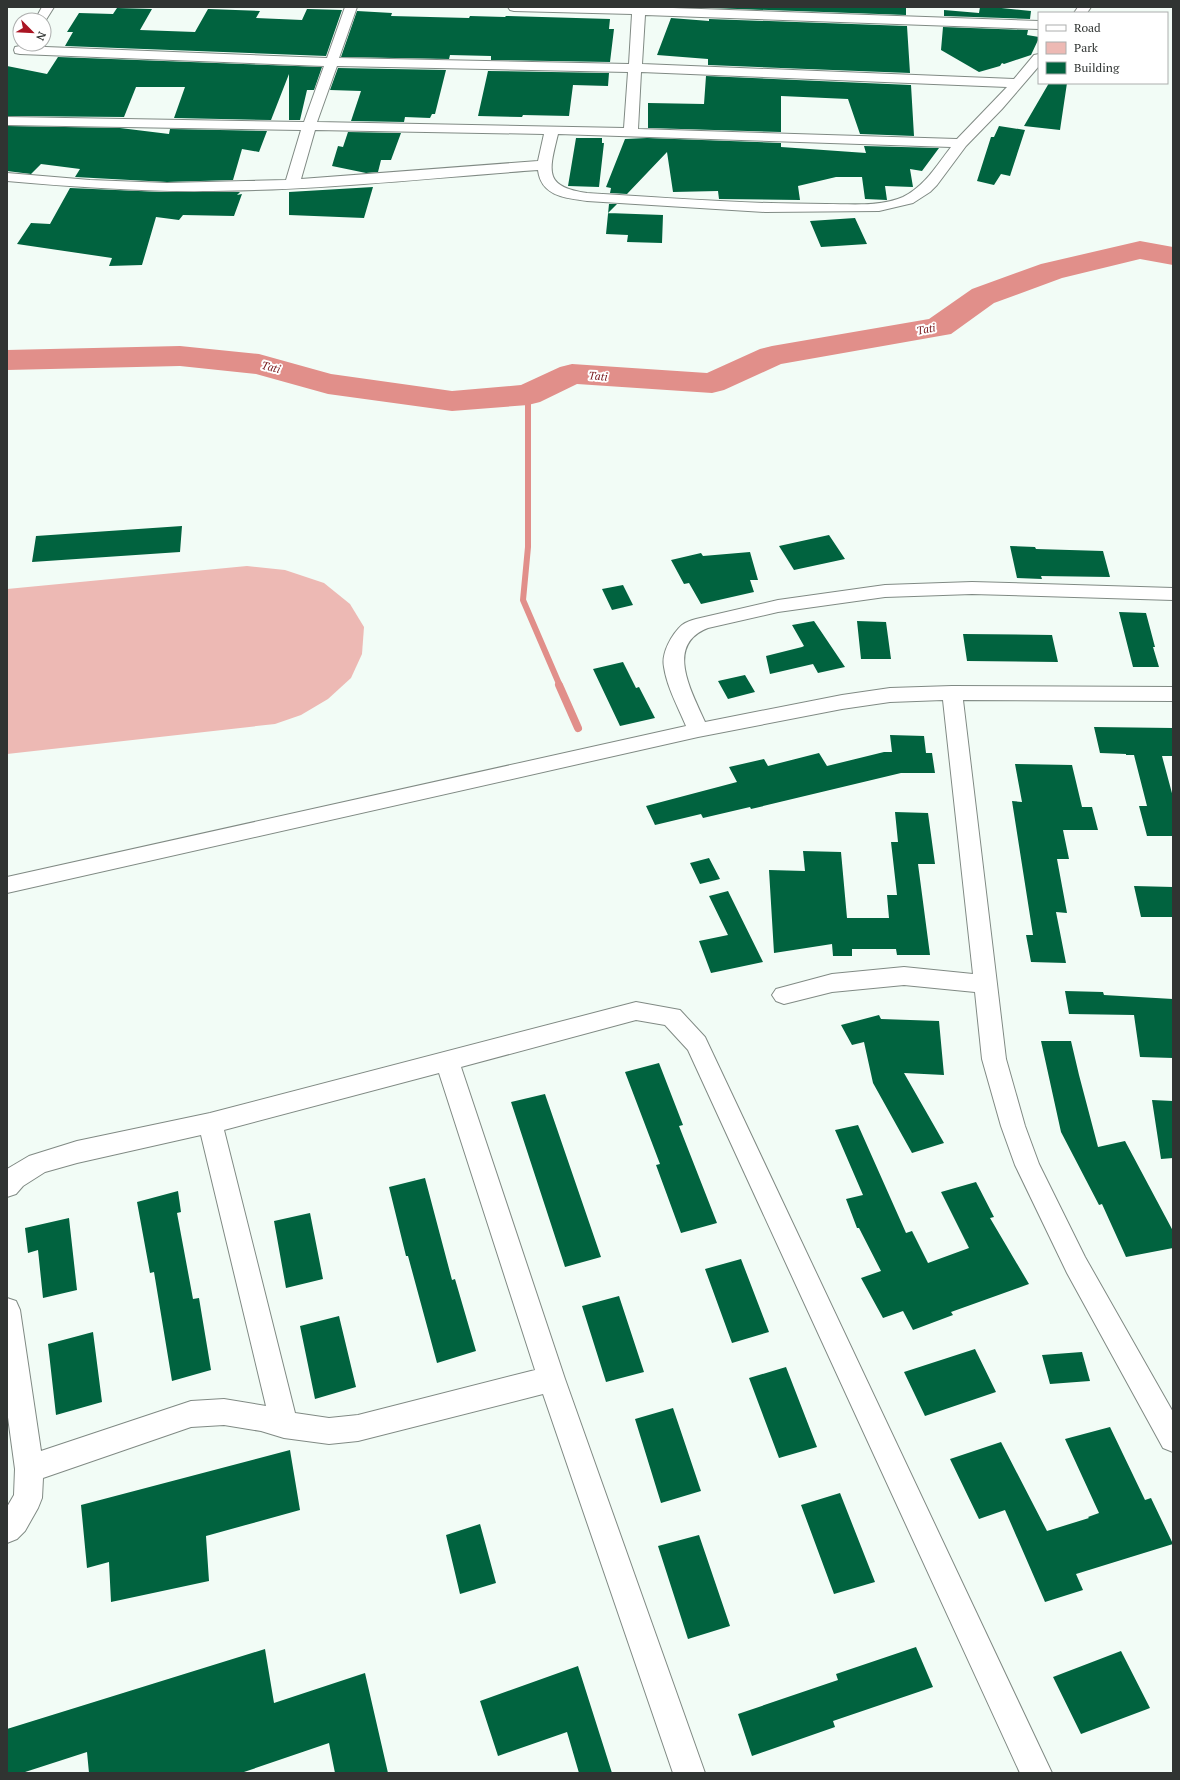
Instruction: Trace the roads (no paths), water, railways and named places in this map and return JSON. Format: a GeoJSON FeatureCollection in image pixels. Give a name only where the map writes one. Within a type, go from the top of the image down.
{"type":"FeatureCollection","features":[{"type":"Feature","properties":{"kind":"street"},"geometry":{"type":"LineString","coordinates":[[292,184],[309,126],[351,7]]}},
{"type":"Feature","properties":{"kind":"street"},"geometry":{"type":"LineString","coordinates":[[514,7],[639,9],[1038,25]]}},
{"type":"Feature","properties":{"kind":"street"},"geometry":{"type":"LineString","coordinates":[[928,7],[928,20]]}},
{"type":"Feature","properties":{"kind":"street"},"geometry":{"type":"LineString","coordinates":[[630,132],[639,9]]}},
{"type":"Feature","properties":{"kind":"street"},"geometry":{"type":"LineString","coordinates":[[52,51],[331,62],[635,68],[1016,83]]}},
{"type":"Feature","properties":{"kind":"street"},"geometry":{"type":"LineString","coordinates":[[552,130],[544,165],[549,186],[564,194],[574,196],[765,208],[879,207],[908,200],[917,195],[932,182],[961,143],[998,106],[1016,83],[1038,59]]}},
{"type":"Feature","properties":{"kind":"street"},"geometry":{"type":"LineString","coordinates":[[7,121],[552,130],[961,143]]}},
{"type":"Feature","properties":{"kind":"street"},"geometry":{"type":"LineString","coordinates":[[7,177],[90,184],[167,187],[292,184],[544,165]]}},
{"type":"Feature","properties":{"kind":"street"},"geometry":{"type":"LineString","coordinates":[[698,730],[676,679],[673,665],[676,650],[681,638],[690,628],[703,623],[778,606],[884,591],[972,588],[1173,594]]}},
{"type":"Feature","properties":{"kind":"street"},"geometry":{"type":"LineString","coordinates":[[952,692],[994,1059],[1013,1126],[1027,1165],[1076,1265],[1173,1438]]}},
{"type":"Feature","properties":{"kind":"street"},"geometry":{"type":"LineString","coordinates":[[7,885],[698,730],[842,702],[890,695],[952,692],[1173,694]]}},
{"type":"Feature","properties":{"kind":"street"},"geometry":{"type":"LineString","coordinates":[[784,995],[832,984],[904,976],[986,984]]}},
{"type":"Feature","properties":{"kind":"street"},"geometry":{"type":"LineString","coordinates":[[7,1186],[14,1178],[38,1164],[77,1152],[210,1123],[636,1011],[672,1017],[697,1044],[1036,1773]]}},
{"type":"Feature","properties":{"kind":"street"},"geometry":{"type":"LineString","coordinates":[[447,1061],[551,1379],[689,1773]]}},
{"type":"Feature","properties":{"kind":"street"},"geometry":{"type":"LineString","coordinates":[[210,1123],[284,1425]]}},
{"type":"Feature","properties":{"kind":"street"},"geometry":{"type":"LineString","coordinates":[[7,1310],[29,1469],[28,1498],[15,1521],[7,1529]]}},
{"type":"Feature","properties":{"kind":"street"},"geometry":{"type":"LineString","coordinates":[[29,1469],[191,1414],[224,1412],[261,1418],[284,1425],[329,1431],[358,1428],[551,1379]]}},
{"type":"Feature","properties":{"kind":"waterway","name":"Tati"},"geometry":{"type":"LineString","coordinates":[[7,360],[180,356],[259,364],[328,384],[452,401],[528,395],[572,374],[712,383],[772,356],[939,327],[983,296],[1052,271],[1140,250],[1173,256]]}},
{"type":"Feature","properties":{"kind":"waterway"},"geometry":{"type":"LineString","coordinates":[[528,395],[528,547],[523,600],[560,686]]}},
{"type":"Feature","properties":{"kind":"waterway"},"geometry":{"type":"LineString","coordinates":[[559,685],[578,728]]}}]}
